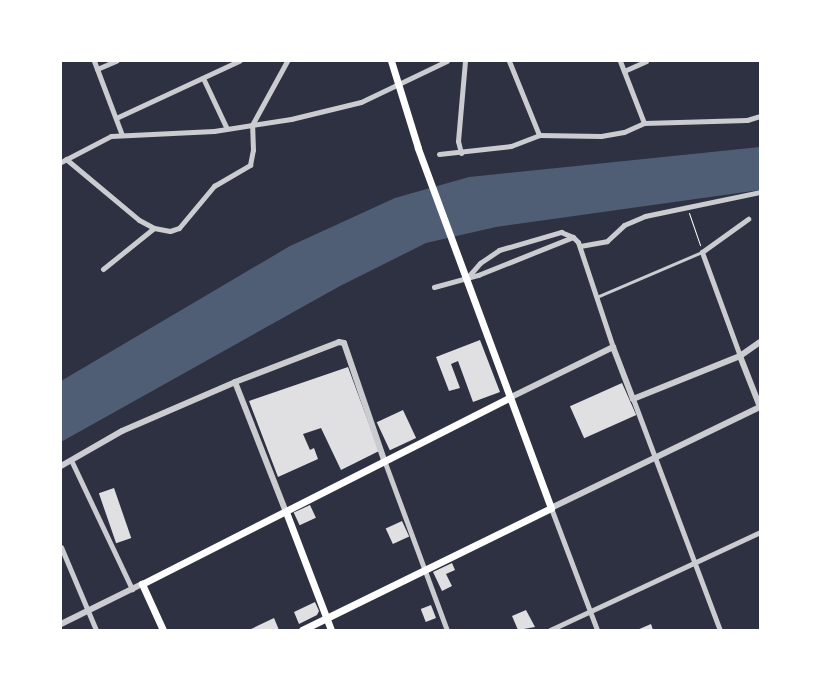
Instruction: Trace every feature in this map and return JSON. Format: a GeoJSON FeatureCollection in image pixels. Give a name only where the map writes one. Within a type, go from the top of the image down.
{"type":"FeatureCollection","features":[{"type":"Feature","properties":{"kind":"main road"},"geometry":{"type":"LineString","coordinates":[[302,630],[551,508],[418,148],[391,61]]}},
{"type":"Feature","properties":{"kind":"main road"},"geometry":{"type":"LineString","coordinates":[[163,630],[142,584],[509,398]]}},
{"type":"Feature","properties":{"kind":"main road"},"geometry":{"type":"LineString","coordinates":[[286,512],[331,630]]}},
{"type":"Feature","properties":{"kind":"street"},"geometry":{"type":"LineString","coordinates":[[94,61],[122,134]]}},
{"type":"Feature","properties":{"kind":"street"},"geometry":{"type":"LineString","coordinates":[[97,69],[116,61]]}},
{"type":"Feature","properties":{"kind":"street"},"geometry":{"type":"LineString","coordinates":[[116,118],[240,61]]}},
{"type":"Feature","properties":{"kind":"street"},"geometry":{"type":"LineString","coordinates":[[288,62],[252,125],[253,150],[250,165],[214,186],[189,220],[179,228],[170,231],[154,228],[139,220],[63,161],[111,136],[227,129],[252,125],[361,102],[448,61]]}},
{"type":"Feature","properties":{"kind":"street"},"geometry":{"type":"LineString","coordinates":[[461,153],[458,141],[465,61]]}},
{"type":"Feature","properties":{"kind":"street"},"geometry":{"type":"LineString","coordinates":[[509,61],[538,135]]}},
{"type":"Feature","properties":{"kind":"street"},"geometry":{"type":"LineString","coordinates":[[620,61],[644,123]]}},
{"type":"Feature","properties":{"kind":"street"},"geometry":{"type":"LineString","coordinates":[[624,71],[646,61]]}},
{"type":"Feature","properties":{"kind":"street"},"geometry":{"type":"LineString","coordinates":[[203,78],[227,129]]}},
{"type":"Feature","properties":{"kind":"street"},"geometry":{"type":"LineString","coordinates":[[439,154],[512,146],[538,135],[601,136],[624,132],[644,123],[748,120],[760,116]]}},
{"type":"Feature","properties":{"kind":"street"},"geometry":{"type":"LineString","coordinates":[[580,246],[607,241],[624,225],[645,216],[686,205],[760,192]]}},
{"type":"Feature","properties":{"kind":"street"},"geometry":{"type":"LineString","coordinates":[[597,630],[551,508],[760,406],[702,252],[748,219]]}},
{"type":"Feature","properties":{"kind":"street"},"geometry":{"type":"LineString","coordinates":[[103,269],[154,228]]}},
{"type":"Feature","properties":{"kind":"street"},"geometry":{"type":"LineString","coordinates":[[467,278],[480,263],[499,250],[561,232],[573,237],[580,246],[595,297],[720,630]]}},
{"type":"Feature","properties":{"kind":"street"},"geometry":{"type":"LineString","coordinates":[[434,287],[467,278],[573,237]]}},
{"type":"Feature","properties":{"kind":"street"},"geometry":{"type":"LineString","coordinates":[[61,466],[122,431],[235,382],[339,342],[344,343],[384,460],[447,630]]}},
{"type":"Feature","properties":{"kind":"street"},"geometry":{"type":"LineString","coordinates":[[633,398],[740,356],[760,342]]}},
{"type":"Feature","properties":{"kind":"street"},"geometry":{"type":"LineString","coordinates":[[509,398],[614,347]]}},
{"type":"Feature","properties":{"kind":"street"},"geometry":{"type":"LineString","coordinates":[[235,382],[286,512]]}},
{"type":"Feature","properties":{"kind":"street"},"geometry":{"type":"LineString","coordinates":[[72,460],[132,589]]}},
{"type":"Feature","properties":{"kind":"street"},"geometry":{"type":"LineString","coordinates":[[550,630],[760,532]]}},
{"type":"Feature","properties":{"kind":"street"},"geometry":{"type":"LineString","coordinates":[[61,547],[96,630]]}},
{"type":"Feature","properties":{"kind":"street"},"geometry":{"type":"LineString","coordinates":[[61,624],[142,584]]}},
{"type":"Feature","properties":{"kind":"lane"},"geometry":{"type":"LineString","coordinates":[[595,297],[702,252]]}},
{"type":"Feature","properties":{"kind":"path"},"geometry":{"type":"LineString","coordinates":[[686,205],[702,252]]}},
{"type":"Feature","properties":{"kind":"water"},"geometry":{"type":"Polygon","coordinates":[[[760,147],[760,190],[496,227],[426,243],[340,286],[61,442],[61,381],[290,246],[395,198],[469,177],[760,147]]]}},
{"type":"Feature","properties":{"kind":"building"},"geometry":{"type":"Polygon","coordinates":[[[480,340],[500,392],[473,402],[458,361],[451,364],[460,388],[449,391],[436,357],[480,340]]]}},
{"type":"Feature","properties":{"kind":"building"},"geometry":{"type":"Polygon","coordinates":[[[348,367],[379,451],[341,470],[321,428],[303,434],[310,450],[314,448],[318,459],[278,477],[249,401],[348,367]]]}},
{"type":"Feature","properties":{"kind":"building"},"geometry":{"type":"Polygon","coordinates":[[[622,383],[636,415],[584,438],[570,406],[622,383]]]}},
{"type":"Feature","properties":{"kind":"building"},"geometry":{"type":"Polygon","coordinates":[[[403,410],[416,438],[390,450],[377,422],[403,410]]]}},
{"type":"Feature","properties":{"kind":"building"},"geometry":{"type":"Polygon","coordinates":[[[114,488],[131,538],[116,543],[99,493],[114,488]]]}},
{"type":"Feature","properties":{"kind":"building"},"geometry":{"type":"Polygon","coordinates":[[[310,505],[316,518],[300,525],[294,513],[310,505]]]}},
{"type":"Feature","properties":{"kind":"building"},"geometry":{"type":"Polygon","coordinates":[[[402,521],[409,536],[393,544],[386,529],[402,521]]]}},
{"type":"Feature","properties":{"kind":"building"},"geometry":{"type":"Polygon","coordinates":[[[452,563],[455,570],[446,574],[452,586],[442,591],[433,572],[452,563]]]}},
{"type":"Feature","properties":{"kind":"building"},"geometry":{"type":"Polygon","coordinates":[[[315,602],[319,611],[317,615],[299,624],[294,612],[315,602]]]}},
{"type":"Feature","properties":{"kind":"building"},"geometry":{"type":"Polygon","coordinates":[[[431,605],[436,618],[426,622],[421,609],[431,605]]]}},
{"type":"Feature","properties":{"kind":"building"},"geometry":{"type":"Polygon","coordinates":[[[526,610],[535,627],[518,630],[512,616],[526,610]]]}},
{"type":"Feature","properties":{"kind":"building"},"geometry":{"type":"Polygon","coordinates":[[[274,618],[279,630],[249,630],[274,618]]]}},
{"type":"Feature","properties":{"kind":"building"},"geometry":{"type":"Polygon","coordinates":[[[651,624],[653,630],[637,630],[651,624]]]}}]}
